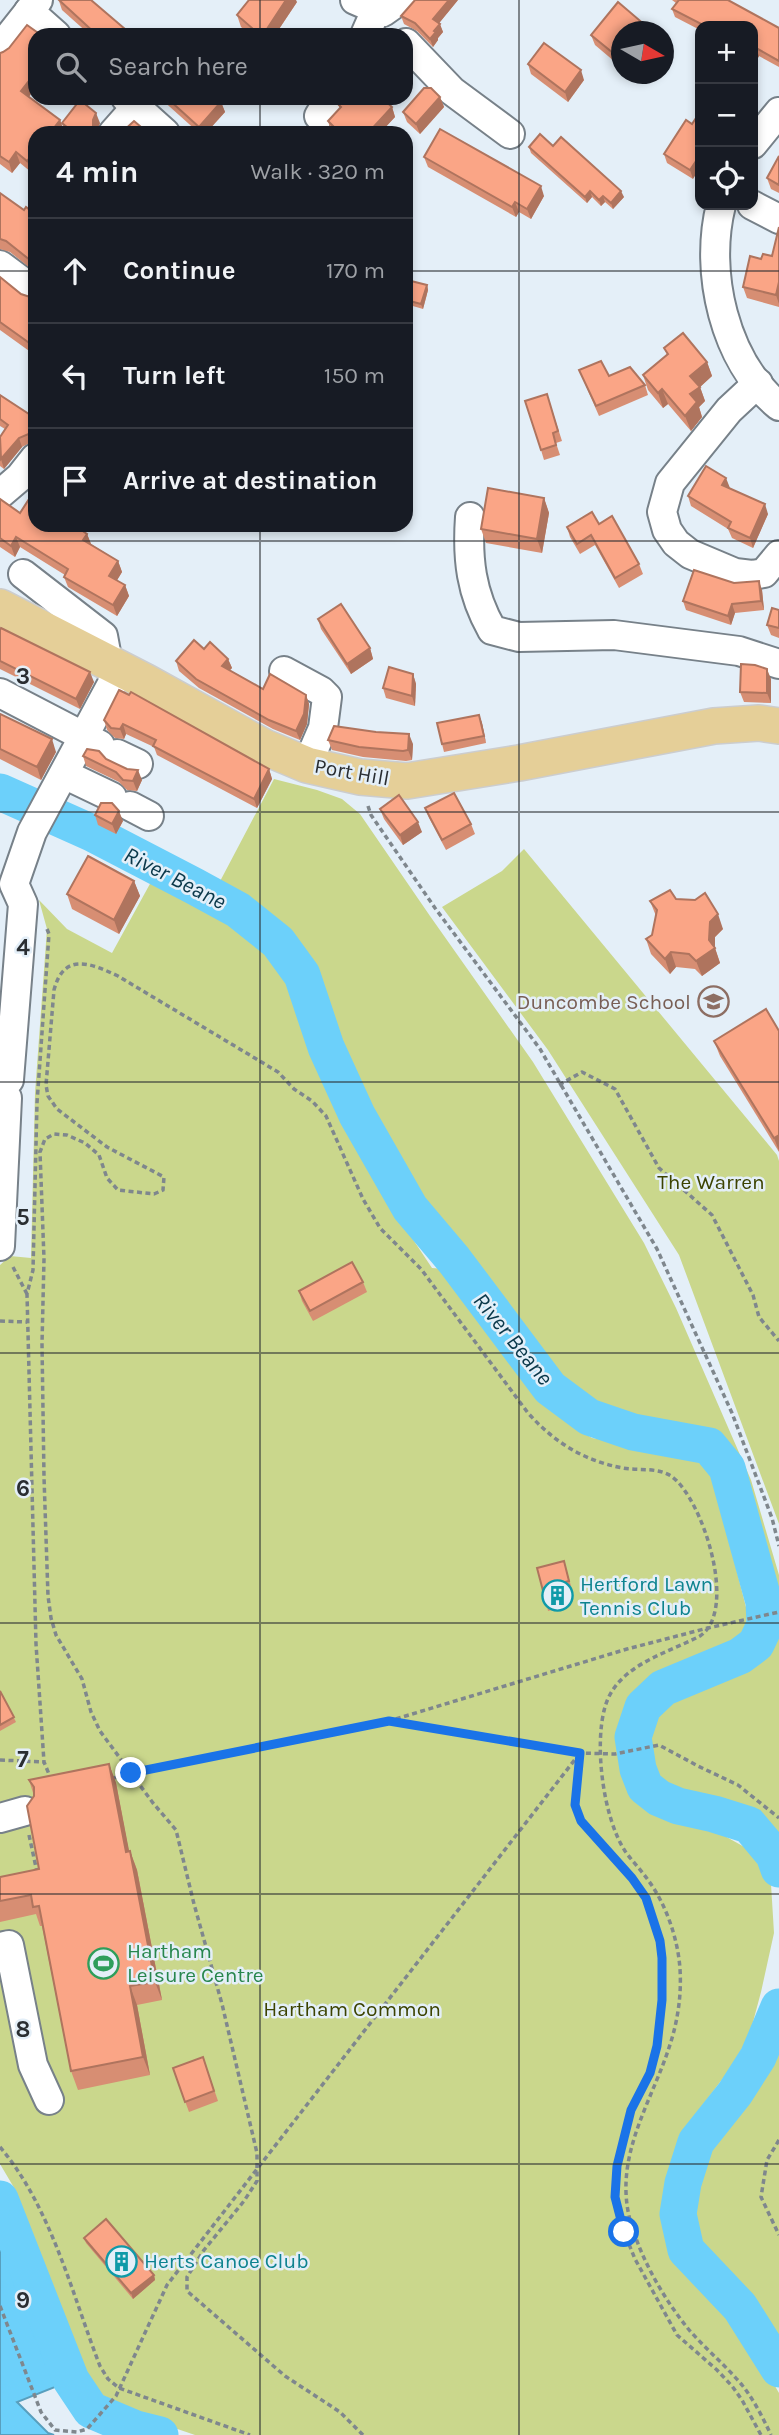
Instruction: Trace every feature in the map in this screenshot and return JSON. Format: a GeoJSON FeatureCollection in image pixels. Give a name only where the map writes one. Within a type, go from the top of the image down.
{"type":"FeatureCollection","features":[{"type":"Feature","properties":{"kind":"main road","name":"Port Hill"},"geometry":{"type":"LineString","coordinates":[[0,607],[264,747],[307,765],[360,778],[407,781],[714,726],[759,723],[779,726]]}},
{"type":"Feature","properties":{"kind":"street"},"geometry":{"type":"LineString","coordinates":[[0,48],[33,5],[51,28]]}},
{"type":"Feature","properties":{"kind":"street"},"geometry":{"type":"LineString","coordinates":[[373,10],[392,28]]}},
{"type":"Feature","properties":{"kind":"street"},"geometry":{"type":"LineString","coordinates":[[413,50],[452,92],[501,117]]}},
{"type":"Feature","properties":{"kind":"street"},"geometry":{"type":"LineString","coordinates":[[117,126],[129,105]]}},
{"type":"Feature","properties":{"kind":"street"},"geometry":{"type":"LineString","coordinates":[[134,105],[157,126]]}},
{"type":"Feature","properties":{"kind":"street"},"geometry":{"type":"LineString","coordinates":[[758,138],[779,112]]}},
{"type":"Feature","properties":{"kind":"street"},"geometry":{"type":"LineString","coordinates":[[758,208],[779,219]]}},
{"type":"Feature","properties":{"kind":"street"},"geometry":{"type":"LineString","coordinates":[[720,210],[714,256],[724,315],[743,363],[779,406]]}},
{"type":"Feature","properties":{"kind":"street"},"geometry":{"type":"LineString","coordinates":[[0,265],[28,285]]}},
{"type":"Feature","properties":{"kind":"street"},"geometry":{"type":"LineString","coordinates":[[758,383],[729,410],[670,484],[662,512],[667,530],[676,543],[690,554],[735,573],[764,573],[779,555]]}},
{"type":"Feature","properties":{"kind":"street"},"geometry":{"type":"LineString","coordinates":[[0,494],[28,467]]}},
{"type":"Feature","properties":{"kind":"street"},"geometry":{"type":"LineString","coordinates":[[470,517],[467,551],[479,607],[492,630],[519,637],[614,635],[739,651],[779,664]]}},
{"type":"Feature","properties":{"kind":"street"},"geometry":{"type":"LineString","coordinates":[[23,574],[103,636],[114,666],[110,750]]}},
{"type":"Feature","properties":{"kind":"street"},"geometry":{"type":"LineString","coordinates":[[284,671],[327,697],[323,728],[307,765]]}},
{"type":"Feature","properties":{"kind":"street"},"geometry":{"type":"LineString","coordinates":[[0,693],[110,750]]}},
{"type":"Feature","properties":{"kind":"street"},"geometry":{"type":"LineString","coordinates":[[0,1245],[8,1089],[23,904],[14,884],[32,832],[58,784],[110,750]]}},
{"type":"Feature","properties":{"kind":"street"},"geometry":{"type":"LineString","coordinates":[[58,784],[130,806]]}},
{"type":"Feature","properties":{"kind":"street"},"geometry":{"type":"LineString","coordinates":[[0,1947],[9,1945],[33,2065],[49,2100]]}},
{"type":"Feature","properties":{"kind":"path"},"geometry":{"type":"LineString","coordinates":[[360,778],[371,815],[435,908],[540,1049],[657,1249],[732,1413],[768,1507],[779,1546]]}},
{"type":"Feature","properties":{"kind":"path"},"geometry":{"type":"LineString","coordinates":[[44,924],[49,934],[37,1103],[33,1270],[27,1294],[27,1322],[36,1644],[44,1762],[51,1781]]}},
{"type":"Feature","properties":{"kind":"path"},"geometry":{"type":"LineString","coordinates":[[363,2435],[340,2412],[285,2376],[187,2291],[187,2277],[204,2250],[244,2201],[257,2180],[257,2153],[176,1830],[100,1731],[91,1712],[82,1679],[56,1635],[51,1618],[44,1464],[44,1259],[40,1152],[46,1139],[54,1134],[67,1135],[85,1143],[99,1156],[107,1178],[118,1191],[154,1194],[163,1189],[164,1177],[107,1147],[57,1109],[48,1096],[46,1085],[54,989],[57,977],[65,966],[76,963],[89,964],[118,975],[278,1072],[294,1089],[312,1101],[326,1116],[363,1199],[380,1228],[421,1269],[543,1430],[578,1454],[623,1468],[662,1471],[672,1477],[691,1501],[713,1562],[717,1583],[716,1603],[708,1628],[700,1636],[649,1660],[624,1676],[610,1693],[604,1709],[603,1788],[615,1831],[660,1900],[669,1919],[680,1966],[677,2017],[672,2037],[629,2154],[625,2174],[626,2205],[643,2256],[672,2307],[690,2331],[743,2386],[771,2435]]}},
{"type":"Feature","properties":{"kind":"path"},"geometry":{"type":"LineString","coordinates":[[559,1085],[582,1072],[615,1089],[659,1167],[712,1215],[753,1295],[759,1317],[779,1341]]}},
{"type":"Feature","properties":{"kind":"path"},"geometry":{"type":"LineString","coordinates":[[0,1245],[27,1294]]}},
{"type":"Feature","properties":{"kind":"path"},"geometry":{"type":"LineString","coordinates":[[0,1321],[27,1322]]}},
{"type":"Feature","properties":{"kind":"path"},"geometry":{"type":"LineString","coordinates":[[106,1779],[389,1721],[627,1649],[779,1612]]}},
{"type":"Feature","properties":{"kind":"path"},"geometry":{"type":"LineString","coordinates":[[389,1721],[580,1753],[615,1754],[659,1745],[753,1794],[779,1818]]}},
{"type":"Feature","properties":{"kind":"path"},"geometry":{"type":"LineString","coordinates":[[0,2306],[41,2412],[55,2432],[77,2432],[90,2427],[116,2396],[167,2285],[580,1753]]}},
{"type":"Feature","properties":{"kind":"path"},"geometry":{"type":"LineString","coordinates":[[580,1753],[575,1784],[575,1805],[578,1813],[594,1838],[632,1878],[646,1898],[660,1941],[662,1958],[662,2000],[657,2046],[650,2073],[631,2110],[617,2166],[615,2197],[624,2232],[635,2259],[677,2335],[732,2386],[761,2435]]}},
{"type":"Feature","properties":{"kind":"path"},"geometry":{"type":"LineString","coordinates":[[0,1760],[44,1762]]}},
{"type":"Feature","properties":{"kind":"path"},"geometry":{"type":"LineString","coordinates":[[12,1815],[40,1883]]}},
{"type":"Feature","properties":{"kind":"path"},"geometry":{"type":"LineString","coordinates":[[779,2140],[767,2160],[761,2197],[779,2235]]}},
{"type":"Feature","properties":{"kind":"path"},"geometry":{"type":"LineString","coordinates":[[0,2147],[35,2198],[52,2236],[100,2366],[108,2379],[119,2388],[250,2435]]}},
{"type":"Feature","properties":{"kind":"green space"},"geometry":{"type":"Polygon","coordinates":[[[274,779],[342,799],[360,814],[533,1062],[644,1243],[676,1308],[751,1480],[779,1575],[779,1840],[769,1827],[730,1805],[674,1791],[655,1774],[646,1754],[645,1729],[671,1697],[716,1680],[755,1661],[776,1628],[775,1604],[725,1447],[697,1426],[640,1418],[604,1409],[571,1387],[538,1353],[514,1314],[424,1203],[344,1062],[323,995],[304,954],[284,925],[262,910],[217,887],[274,779]]]}},
{"type":"Feature","properties":{"kind":"green space","name":"The Warren"},"geometry":{"type":"Polygon","coordinates":[[[524,849],[777,1155],[779,1524],[679,1255],[548,1050],[442,907],[502,871],[524,849]]]}},
{"type":"Feature","properties":{"kind":"green space","name":"Hartham Common"},"geometry":{"type":"Polygon","coordinates":[[[151,882],[242,930],[284,976],[300,1005],[316,1059],[384,1196],[432,1268],[445,1269],[542,1401],[592,1438],[651,1448],[685,1447],[697,1451],[705,1458],[712,1474],[747,1611],[746,1636],[743,1645],[737,1650],[653,1678],[631,1705],[623,1733],[623,1759],[620,1769],[640,1806],[666,1819],[705,1825],[748,1849],[771,1884],[774,1933],[749,2037],[727,2073],[679,2136],[671,2170],[670,2226],[673,2250],[745,2335],[779,2393],[779,2435],[195,2435],[116,2408],[87,2386],[16,2191],[0,2164],[0,1265],[10,1256],[31,1258],[35,1093],[47,929],[39,900],[67,929],[112,953],[151,882]]]}},
{"type":"Feature","properties":{"kind":"green space"},"geometry":{"type":"Polygon","coordinates":[[[779,2040],[779,2356],[747,2303],[699,2257],[687,2227],[688,2174],[702,2145],[758,2082],[779,2040]]]}},
{"type":"Feature","properties":{"kind":"water"},"geometry":{"type":"Polygon","coordinates":[[[0,2225],[60,2385],[17,2402],[48,2433],[54,2435],[0,2435],[0,2225]]]}},
{"type":"Feature","properties":{"kind":"building"},"geometry":{"type":"Polygon","coordinates":[[[59,0],[91,0],[124,28],[89,28],[59,0]]]}},
{"type":"Feature","properties":{"kind":"building"},"geometry":{"type":"Polygon","coordinates":[[[249,0],[286,0],[268,28],[252,28],[237,15],[249,0]]]}},
{"type":"Feature","properties":{"kind":"building"},"geometry":{"type":"Polygon","coordinates":[[[415,0],[449,0],[433,19],[440,24],[430,39],[415,23],[401,16],[415,0]]]}},
{"type":"Feature","properties":{"kind":"building"},"geometry":{"type":"Polygon","coordinates":[[[679,0],[728,0],[779,28],[779,61],[758,49],[758,21],[695,21],[672,9],[679,0]]]}},
{"type":"Feature","properties":{"kind":"building"},"geometry":{"type":"Polygon","coordinates":[[[618,2],[640,21],[611,21],[611,51],[591,35],[618,2]]]}},
{"type":"Feature","properties":{"kind":"building"},"geometry":{"type":"Polygon","coordinates":[[[27,25],[31,28],[28,28],[28,82],[21,91],[28,96],[28,105],[40,105],[60,120],[55,126],[28,126],[27,161],[16,152],[9,162],[0,156],[0,53],[9,48],[27,25]]]}},
{"type":"Feature","properties":{"kind":"building"},"geometry":{"type":"Polygon","coordinates":[[[544,43],[581,70],[565,92],[528,64],[544,43]]]}},
{"type":"Feature","properties":{"kind":"building"},"geometry":{"type":"Polygon","coordinates":[[[424,88],[431,88],[440,97],[416,124],[403,112],[409,105],[413,105],[413,101],[424,88]]]}},
{"type":"Feature","properties":{"kind":"building"},"geometry":{"type":"Polygon","coordinates":[[[76,105],[86,105],[96,113],[93,126],[66,126],[62,123],[76,105]]]}},
{"type":"Feature","properties":{"kind":"building"},"geometry":{"type":"Polygon","coordinates":[[[175,105],[218,105],[198,126],[175,105]]]}},
{"type":"Feature","properties":{"kind":"building"},"geometry":{"type":"Polygon","coordinates":[[[339,105],[392,107],[374,126],[333,126],[328,121],[341,107],[339,105]]]}},
{"type":"Feature","properties":{"kind":"building"},"geometry":{"type":"Polygon","coordinates":[[[686,120],[692,124],[695,120],[695,162],[690,170],[664,154],[686,120]]]}},
{"type":"Feature","properties":{"kind":"building"},"geometry":{"type":"Polygon","coordinates":[[[440,129],[541,186],[527,209],[515,202],[512,207],[424,157],[440,129]]]}},
{"type":"Feature","properties":{"kind":"building"},"geometry":{"type":"Polygon","coordinates":[[[540,134],[553,146],[561,137],[621,191],[611,203],[603,196],[599,200],[590,191],[585,197],[529,147],[540,134]]]}},
{"type":"Feature","properties":{"kind":"building"},"geometry":{"type":"Polygon","coordinates":[[[779,156],[779,185],[767,178],[779,156]]]}},
{"type":"Feature","properties":{"kind":"building"},"geometry":{"type":"Polygon","coordinates":[[[0,193],[24,210],[26,207],[28,209],[28,258],[0,239],[0,193]]]}},
{"type":"Feature","properties":{"kind":"building"},"geometry":{"type":"Polygon","coordinates":[[[779,227],[779,282],[776,295],[743,287],[750,256],[761,259],[763,254],[772,256],[779,227]]]}},
{"type":"Feature","properties":{"kind":"building"},"geometry":{"type":"Polygon","coordinates":[[[0,277],[28,296],[28,342],[0,322],[0,277]]]}},
{"type":"Feature","properties":{"kind":"building"},"geometry":{"type":"Polygon","coordinates":[[[413,282],[427,285],[421,304],[413,302],[413,282]]]}},
{"type":"Feature","properties":{"kind":"building"},"geometry":{"type":"Polygon","coordinates":[[[683,333],[707,362],[690,376],[700,387],[690,394],[697,402],[685,416],[662,389],[658,393],[643,375],[668,354],[664,348],[683,333]]]}},
{"type":"Feature","properties":{"kind":"building"},"geometry":{"type":"Polygon","coordinates":[[[601,361],[609,376],[630,367],[645,385],[596,406],[579,370],[601,361]]]}},
{"type":"Feature","properties":{"kind":"building"},"geometry":{"type":"Polygon","coordinates":[[[547,394],[558,431],[553,433],[556,445],[541,450],[525,401],[547,394]]]}},
{"type":"Feature","properties":{"kind":"building"},"geometry":{"type":"Polygon","coordinates":[[[0,395],[28,413],[28,434],[19,438],[1,459],[0,437],[8,425],[0,419],[0,395]]]}},
{"type":"Feature","properties":{"kind":"building"},"geometry":{"type":"Polygon","coordinates":[[[706,466],[726,478],[722,485],[765,504],[750,538],[728,528],[731,522],[688,496],[706,466]]]}},
{"type":"Feature","properties":{"kind":"building"},"geometry":{"type":"Polygon","coordinates":[[[488,488],[544,498],[537,539],[481,529],[488,488]]]}},
{"type":"Feature","properties":{"kind":"building"},"geometry":{"type":"Polygon","coordinates":[[[0,499],[20,513],[28,501],[28,532],[84,532],[87,534],[83,540],[118,561],[109,576],[125,585],[113,605],[64,577],[68,569],[16,537],[11,546],[0,538],[0,499]]]}},
{"type":"Feature","properties":{"kind":"building"},"geometry":{"type":"Polygon","coordinates":[[[592,512],[599,524],[612,516],[639,564],[615,578],[591,535],[577,544],[567,527],[592,512]]]}},
{"type":"Feature","properties":{"kind":"building"},"geometry":{"type":"Polygon","coordinates":[[[694,570],[734,583],[759,581],[761,601],[732,604],[728,616],[683,601],[694,570]]]}},
{"type":"Feature","properties":{"kind":"building"},"geometry":{"type":"Polygon","coordinates":[[[341,604],[370,648],[347,664],[318,619],[341,604]]]}},
{"type":"Feature","properties":{"kind":"building"},"geometry":{"type":"Polygon","coordinates":[[[772,608],[779,610],[779,628],[767,625],[772,608]]]}},
{"type":"Feature","properties":{"kind":"building"},"geometry":{"type":"Polygon","coordinates":[[[1,628],[90,672],[76,699],[0,661],[1,628]]]}},
{"type":"Feature","properties":{"kind":"building"},"geometry":{"type":"Polygon","coordinates":[[[194,640],[204,649],[210,642],[228,659],[222,666],[263,689],[270,674],[306,695],[304,714],[296,731],[269,720],[196,679],[176,661],[194,640]]]}},
{"type":"Feature","properties":{"kind":"building"},"geometry":{"type":"Polygon","coordinates":[[[741,664],[767,669],[767,693],[740,692],[741,664]]]}},
{"type":"Feature","properties":{"kind":"building"},"geometry":{"type":"Polygon","coordinates":[[[389,667],[413,674],[412,696],[383,688],[389,667]]]}},
{"type":"Feature","properties":{"kind":"building"},"geometry":{"type":"Polygon","coordinates":[[[119,690],[129,695],[131,692],[269,769],[254,799],[153,746],[156,740],[123,724],[120,729],[111,728],[104,720],[119,690]]]}},
{"type":"Feature","properties":{"kind":"building"},"geometry":{"type":"Polygon","coordinates":[[[0,714],[52,739],[37,767],[0,749],[0,714]]]}},
{"type":"Feature","properties":{"kind":"building"},"geometry":{"type":"Polygon","coordinates":[[[479,715],[484,736],[442,744],[437,723],[479,715]]]}},
{"type":"Feature","properties":{"kind":"building"},"geometry":{"type":"Polygon","coordinates":[[[334,726],[409,734],[408,750],[359,747],[328,740],[334,726]]]}},
{"type":"Feature","properties":{"kind":"building"},"geometry":{"type":"Polygon","coordinates":[[[87,749],[99,751],[106,759],[127,769],[138,770],[133,781],[123,780],[116,772],[83,756],[87,749]]]}},
{"type":"Feature","properties":{"kind":"building"},"geometry":{"type":"Polygon","coordinates":[[[454,793],[471,824],[442,840],[425,808],[454,793]]]}},
{"type":"Feature","properties":{"kind":"building"},"geometry":{"type":"Polygon","coordinates":[[[399,795],[418,822],[400,835],[380,809],[399,795]]]}},
{"type":"Feature","properties":{"kind":"building"},"geometry":{"type":"Polygon","coordinates":[[[101,803],[112,803],[119,811],[112,824],[95,815],[101,803]]]}},
{"type":"Feature","properties":{"kind":"building"},"geometry":{"type":"Polygon","coordinates":[[[88,856],[134,881],[114,920],[67,894],[88,856]]]}},
{"type":"Feature","properties":{"kind":"building"},"geometry":{"type":"Polygon","coordinates":[[[670,890],[676,899],[695,900],[705,893],[718,914],[710,922],[709,940],[715,948],[696,961],[689,954],[671,952],[665,959],[646,939],[652,935],[657,910],[650,901],[670,890]]]}},
{"type":"Feature","properties":{"kind":"building"},"geometry":{"type":"Polygon","coordinates":[[[766,1009],[779,1031],[779,1135],[774,1138],[714,1041],[766,1009]]]}},
{"type":"Feature","properties":{"kind":"building"},"geometry":{"type":"Polygon","coordinates":[[[352,1262],[363,1282],[310,1311],[299,1291],[352,1262]]]}},
{"type":"Feature","properties":{"kind":"building","name":"Hertford Lawn Tennis Club"},"geometry":{"type":"Polygon","coordinates":[[[564,1561],[569,1581],[565,1582],[570,1600],[547,1606],[537,1568],[564,1561]]]}},
{"type":"Feature","properties":{"kind":"building"},"geometry":{"type":"Polygon","coordinates":[[[0,1691],[14,1717],[0,1725],[0,1691]]]}},
{"type":"Feature","properties":{"kind":"building","name":"Hartham Leisure Centre"},"geometry":{"type":"Polygon","coordinates":[[[109,1764],[126,1852],[130,1851],[155,1982],[130,1986],[143,2057],[71,2071],[39,1906],[33,1907],[31,1895],[0,1901],[0,1877],[39,1869],[27,1806],[34,1796],[34,1787],[29,1780],[109,1764]]]}},
{"type":"Feature","properties":{"kind":"building"},"geometry":{"type":"Polygon","coordinates":[[[203,2057],[214,2091],[185,2102],[173,2068],[203,2057]]]}},
{"type":"Feature","properties":{"kind":"building","name":"Herts Canoe Club"},"geometry":{"type":"Polygon","coordinates":[[[106,2219],[154,2275],[131,2293],[84,2238],[106,2219]]]}},
{"type":"Feature","properties":{"kind":"waterway","name":"River Beane"},"geometry":{"type":"LineString","coordinates":[[0,792],[92,833],[194,886],[238,910],[278,942],[302,975],[326,1047],[357,1115],[410,1208],[454,1260],[550,1388],[589,1417],[633,1432],[709,1446],[727,1468],[764,1602],[765,1625],[756,1644],[740,1656],[663,1688],[643,1707],[633,1737],[638,1769],[645,1787],[659,1798],[678,1806],[749,1825],[774,1855],[779,1869]]}},
{"type":"Feature","properties":{"kind":"waterway","name":"River Beane"},"geometry":{"type":"LineString","coordinates":[[779,2007],[758,2057],[735,2093],[696,2142],[683,2183],[678,2214],[686,2250],[740,2307],[779,2369]]}},
{"type":"Feature","properties":{"kind":"waterway"},"geometry":{"type":"LineString","coordinates":[[0,2199],[71,2380],[91,2410],[136,2429],[160,2435]]}},
{"type":"Feature","properties":{"kind":"place","name":"Duncombe School"},"geometry":{"type":"Point","coordinates":[714,1002]}},
{"type":"Feature","properties":{"kind":"place","name":"Hertford Lawn Tennis Club"},"geometry":{"type":"Point","coordinates":[557,1596]}},
{"type":"Feature","properties":{"kind":"place","name":"Hartham Leisure Centre"},"geometry":{"type":"Point","coordinates":[104,1963]}},
{"type":"Feature","properties":{"kind":"place","name":"Herts Canoe Club"},"geometry":{"type":"Point","coordinates":[121,2261]}},
{"type":"Feature","properties":{"kind":"route"},"geometry":{"type":"LineString","coordinates":[[131,1773],[389,1721],[580,1753],[575,1805],[581,1821],[632,1878],[646,1898],[660,1941],[662,1958],[662,2000],[657,2046],[650,2073],[631,2110],[617,2166],[615,2197],[624,2232]]}}]}
